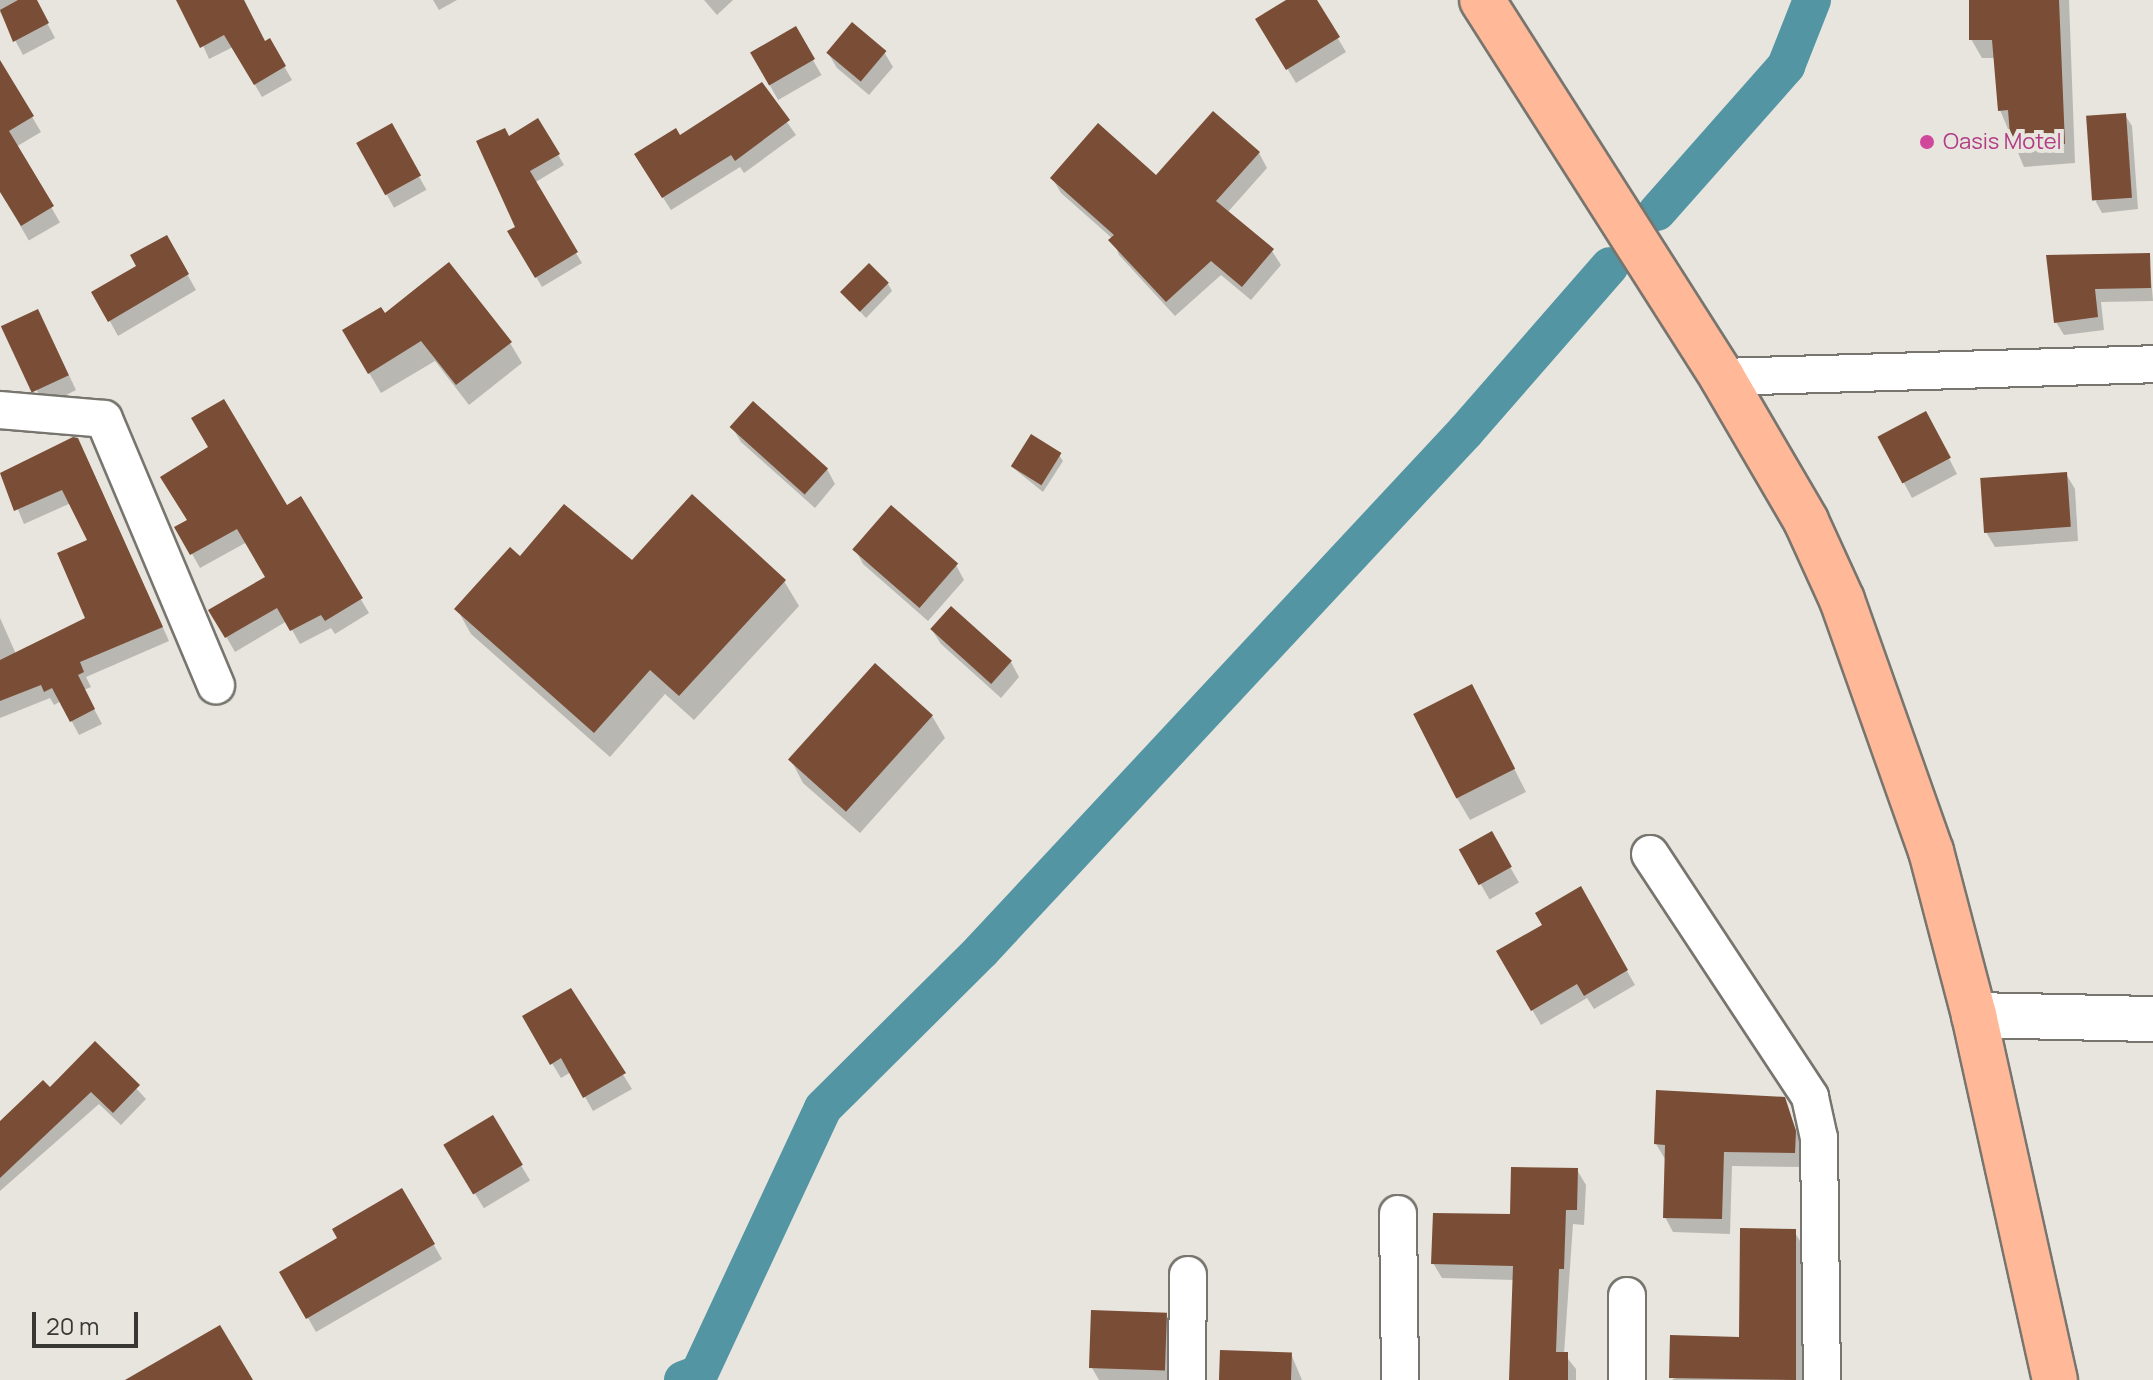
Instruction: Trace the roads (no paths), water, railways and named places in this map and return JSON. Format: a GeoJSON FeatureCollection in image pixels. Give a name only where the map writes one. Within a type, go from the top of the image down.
{"type":"FeatureCollection","features":[{"type":"Feature","properties":{"kind":"highway"},"geometry":{"type":"LineString","coordinates":[[1482,0],[1722,377],[1806,521],[1842,600],[1931,851],[1974,1015],[2055,1380]]}},
{"type":"Feature","properties":{"kind":"street"},"geometry":{"type":"LineString","coordinates":[[1722,377],[2153,364]]}},
{"type":"Feature","properties":{"kind":"street"},"geometry":{"type":"LineString","coordinates":[[0,410],[104,419],[216,685]]}},
{"type":"Feature","properties":{"kind":"street"},"geometry":{"type":"LineString","coordinates":[[1650,854],[1810,1097],[1819,1138],[1822,1380]]}},
{"type":"Feature","properties":{"kind":"street"},"geometry":{"type":"LineString","coordinates":[[1974,1015],[2153,1019]]}},
{"type":"Feature","properties":{"kind":"street"},"geometry":{"type":"LineString","coordinates":[[1398,1214],[1400,1380]]}},
{"type":"Feature","properties":{"kind":"street"},"geometry":{"type":"LineString","coordinates":[[1187,1380],[1188,1275]]}},
{"type":"Feature","properties":{"kind":"street"},"geometry":{"type":"LineString","coordinates":[[1627,1296],[1627,1380]]}},
{"type":"Feature","properties":{"kind":"waterway"},"geometry":{"type":"LineString","coordinates":[[1657,212],[1786,66],[1812,0]]}},
{"type":"Feature","properties":{"kind":"waterway"},"geometry":{"type":"LineString","coordinates":[[683,1380],[699,1374],[823,1108],[981,951],[1465,432],[1610,266]]}},
{"type":"Feature","properties":{"kind":"place","name":"Oasis Motel"},"geometry":{"type":"Point","coordinates":[1927,142]}}]}
